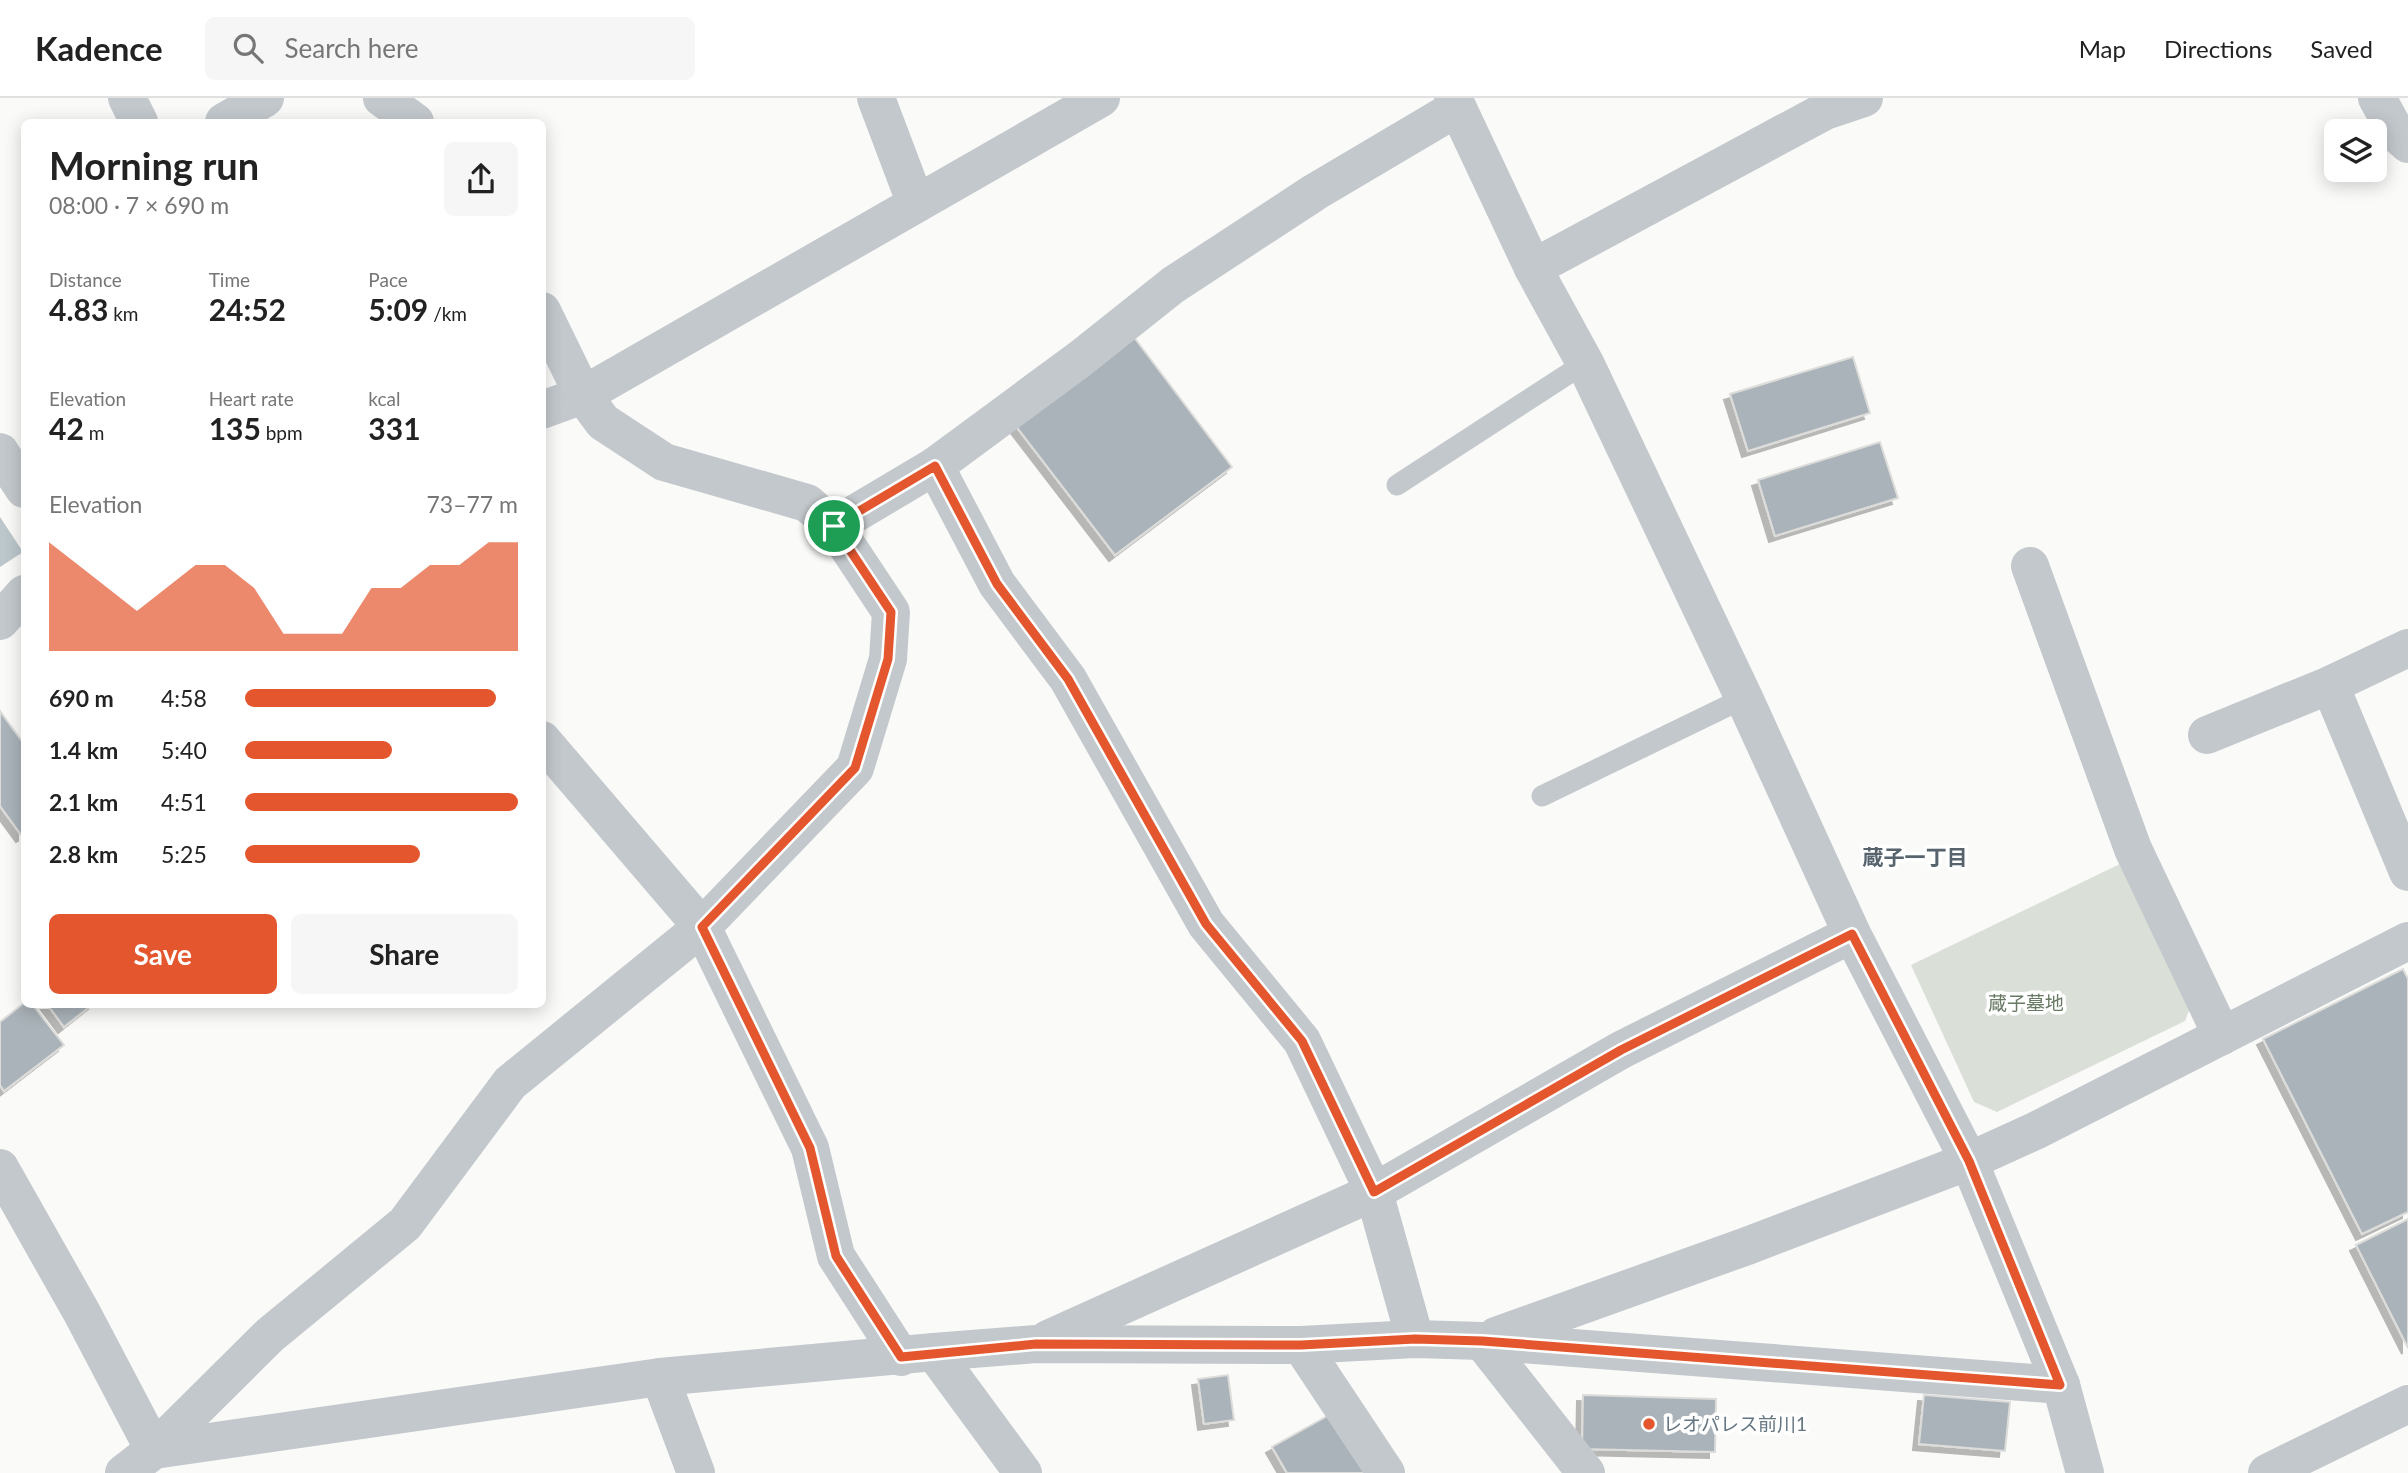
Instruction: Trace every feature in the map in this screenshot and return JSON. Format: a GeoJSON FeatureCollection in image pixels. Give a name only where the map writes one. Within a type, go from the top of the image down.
{"type":"FeatureCollection","features":[{"type":"Feature","properties":{"kind":"street"},"geometry":{"type":"LineString","coordinates":[[127,98],[138,119]]}},
{"type":"Feature","properties":{"kind":"street"},"geometry":{"type":"LineString","coordinates":[[229,119],[265,98]]}},
{"type":"Feature","properties":{"kind":"street"},"geometry":{"type":"LineString","coordinates":[[382,98],[411,119]]}},
{"type":"Feature","properties":{"kind":"street"},"geometry":{"type":"LineString","coordinates":[[876,98],[916,204]]}},
{"type":"Feature","properties":{"kind":"street"},"geometry":{"type":"LineString","coordinates":[[546,409],[583,395],[1101,98]]}},
{"type":"Feature","properties":{"kind":"street"},"geometry":{"type":"LineString","coordinates":[[1533,268],[1825,111],[1864,98]]}},
{"type":"Feature","properties":{"kind":"street"},"geometry":{"type":"LineString","coordinates":[[2377,98],[2397,134],[2408,144]]}},
{"type":"Feature","properties":{"kind":"street"},"geometry":{"type":"LineString","coordinates":[[834,526],[935,466],[1080,359],[1173,285],[1455,103],[1533,268],[1585,363],[1744,698],[1852,934],[1969,1161],[2060,1385],[2085,1473]]}},
{"type":"Feature","properties":{"kind":"street"},"geometry":{"type":"LineString","coordinates":[[124,1473],[154,1450],[270,1335],[405,1224],[510,1083],[702,927],[855,768],[888,659],[891,612],[834,526],[807,503],[664,462],[603,422],[583,395],[546,319]]}},
{"type":"Feature","properties":{"kind":"street"},"geometry":{"type":"LineString","coordinates":[[0,452],[21,484]]}},
{"type":"Feature","properties":{"kind":"street"},"geometry":{"type":"LineString","coordinates":[[935,466],[997,584],[1068,679],[1206,924],[1302,1041],[1374,1192],[1415,1339]]}},
{"type":"Feature","properties":{"kind":"street"},"geometry":{"type":"LineString","coordinates":[[2030,566],[2133,849],[2222,1036]]}},
{"type":"Feature","properties":{"kind":"street"},"geometry":{"type":"LineString","coordinates":[[0,621],[21,597]]}},
{"type":"Feature","properties":{"kind":"street"},"geometry":{"type":"LineString","coordinates":[[2207,736],[2330,685],[2408,648]]}},
{"type":"Feature","properties":{"kind":"street"},"geometry":{"type":"LineString","coordinates":[[2330,685],[2408,872]]}},
{"type":"Feature","properties":{"kind":"street"},"geometry":{"type":"LineString","coordinates":[[546,745],[702,927],[810,1148],[836,1256],[917,1354],[1023,1473]]}},
{"type":"Feature","properties":{"kind":"street"},"geometry":{"type":"LineString","coordinates":[[1036,1344],[1374,1192],[1621,1050],[1852,934]]}},
{"type":"Feature","properties":{"kind":"street"},"geometry":{"type":"LineString","coordinates":[[1482,1341],[1747,1246],[1969,1161],[2035,1131],[2408,941]]}},
{"type":"Feature","properties":{"kind":"street"},"geometry":{"type":"LineString","coordinates":[[0,1168],[82,1312],[154,1450]]}},
{"type":"Feature","properties":{"kind":"street"},"geometry":{"type":"LineString","coordinates":[[154,1450],[660,1377],[1036,1344],[1301,1345],[1415,1339],[1482,1341],[2060,1385]]}},
{"type":"Feature","properties":{"kind":"street"},"geometry":{"type":"LineString","coordinates":[[1482,1341],[1586,1473]]}},
{"type":"Feature","properties":{"kind":"street"},"geometry":{"type":"LineString","coordinates":[[1301,1345],[1385,1473]]}},
{"type":"Feature","properties":{"kind":"street"},"geometry":{"type":"LineString","coordinates":[[660,1377],[696,1473]]}},
{"type":"Feature","properties":{"kind":"street"},"geometry":{"type":"LineString","coordinates":[[2267,1473],[2408,1404]]}},
{"type":"Feature","properties":{"kind":"lane"},"geometry":{"type":"LineString","coordinates":[[1397,485],[1585,363]]}},
{"type":"Feature","properties":{"kind":"lane"},"geometry":{"type":"LineString","coordinates":[[1542,796],[1744,698]]}},
{"type":"Feature","properties":{"kind":"green space","name":"蔵子墓地"},"geometry":{"type":"Polygon","coordinates":[[[2124,862],[2192,1003],[2185,1021],[1997,1112],[1974,1102],[1911,965],[2124,862]]]}},
{"type":"Feature","properties":{"kind":"shaded area"},"geometry":{"type":"Polygon","coordinates":[[[0,517],[21,549],[21,553],[0,567],[0,517]]]}},
{"type":"Feature","properties":{"kind":"building"},"geometry":{"type":"Polygon","coordinates":[[[1130,332],[1232,467],[1115,555],[1012,421],[1130,332]]]}},
{"type":"Feature","properties":{"kind":"building"},"geometry":{"type":"Polygon","coordinates":[[[1853,357],[1870,413],[1748,451],[1730,394],[1853,357]]]}},
{"type":"Feature","properties":{"kind":"building"},"geometry":{"type":"Polygon","coordinates":[[[1880,442],[1898,498],[1775,536],[1758,480],[1880,442]]]}},
{"type":"Feature","properties":{"kind":"building"},"geometry":{"type":"Polygon","coordinates":[[[0,711],[21,740],[21,835],[0,806],[0,711]]]}},
{"type":"Feature","properties":{"kind":"building"},"geometry":{"type":"Polygon","coordinates":[[[2403,969],[2408,979],[2408,1212],[2362,1234],[2263,1039],[2403,969]]]}},
{"type":"Feature","properties":{"kind":"building"},"geometry":{"type":"Polygon","coordinates":[[[21,1005],[21,1008],[35,1008],[64,1045],[4,1091],[0,1085],[0,1022],[21,1005]]]}},
{"type":"Feature","properties":{"kind":"building"},"geometry":{"type":"Polygon","coordinates":[[[50,1008],[88,1008],[64,1027],[50,1008]]]}},
{"type":"Feature","properties":{"kind":"building"},"geometry":{"type":"Polygon","coordinates":[[[2408,1219],[2408,1348],[2356,1245],[2408,1219]]]}},
{"type":"Feature","properties":{"kind":"building"},"geometry":{"type":"Polygon","coordinates":[[[1228,1375],[1234,1420],[1204,1424],[1198,1379],[1228,1375]]]}},
{"type":"Feature","properties":{"kind":"building","name":"レオパレス前川1"},"geometry":{"type":"Polygon","coordinates":[[[1583,1395],[1716,1399],[1715,1452],[1582,1449],[1583,1395]]]}},
{"type":"Feature","properties":{"kind":"building"},"geometry":{"type":"Polygon","coordinates":[[[1924,1395],[2010,1402],[2005,1451],[1919,1444],[1924,1395]]]}},
{"type":"Feature","properties":{"kind":"building"},"geometry":{"type":"Polygon","coordinates":[[[1331,1414],[1365,1473],[1287,1473],[1272,1447],[1331,1414]]]}},
{"type":"Feature","properties":{"kind":"place","name":"レオパレス前川1"},"geometry":{"type":"Point","coordinates":[1649,1424]}},
{"type":"Feature","properties":{"kind":"district","name":"蔵子一丁目"},"geometry":{"type":"Point","coordinates":[1915,858]}},
{"type":"Feature","properties":{"kind":"route"},"geometry":{"type":"LineString","coordinates":[[935,466],[997,584],[1068,679],[1206,924],[1302,1041],[1374,1192],[1621,1050],[1852,934],[1969,1161],[2060,1385],[1482,1341],[1415,1339],[1301,1345],[1036,1344],[901,1357],[836,1256],[810,1148],[702,927],[855,768],[888,659],[891,612],[834,526],[935,466]]}}]}
